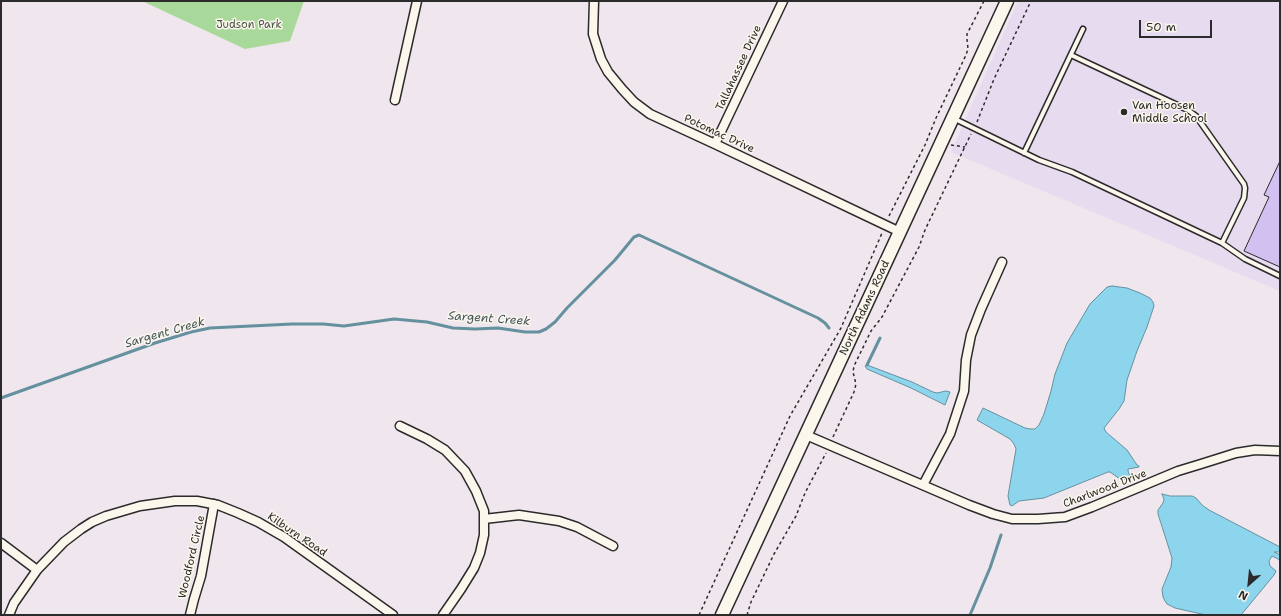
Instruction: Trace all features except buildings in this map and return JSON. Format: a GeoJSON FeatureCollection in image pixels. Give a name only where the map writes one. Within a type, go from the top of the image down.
{"type":"FeatureCollection","features":[{"type":"Feature","properties":{"kind":"main road","name":"North Adams Road"},"geometry":{"type":"LineString","coordinates":[[722,615],[1008,1]]}},
{"type":"Feature","properties":{"kind":"street"},"geometry":{"type":"LineString","coordinates":[[395,100],[417,1]]}},
{"type":"Feature","properties":{"kind":"street","name":"Potomac Drive"},"geometry":{"type":"LineString","coordinates":[[594,1],[592,34],[601,59],[608,72],[634,102],[650,114],[900,232]]}},
{"type":"Feature","properties":{"kind":"street","name":"Tallahassee Drive"},"geometry":{"type":"LineString","coordinates":[[715,144],[783,1]]}},
{"type":"Feature","properties":{"kind":"street"},"geometry":{"type":"LineString","coordinates":[[923,485],[950,434],[964,391],[966,360],[972,335],[981,309],[1002,262]]}},
{"type":"Feature","properties":{"kind":"street"},"geometry":{"type":"LineString","coordinates":[[400,426],[427,439],[445,450],[465,471],[476,491],[484,511],[484,534],[480,553],[474,568],[444,615]]}},
{"type":"Feature","properties":{"kind":"street","name":"Charlwood Drive"},"geometry":{"type":"LineString","coordinates":[[806,435],[993,514],[1012,519],[1038,520],[1065,516],[1098,505],[1178,471],[1236,453],[1255,450],[1280,451]]}},
{"type":"Feature","properties":{"kind":"street","name":"Kilburn Road"},"geometry":{"type":"LineString","coordinates":[[9,615],[14,603],[37,570],[64,542],[81,529],[106,516],[140,506],[175,500],[197,501],[214,504],[258,522],[284,537],[393,615]]}},
{"type":"Feature","properties":{"kind":"street","name":"Woodford Circle"},"geometry":{"type":"LineString","coordinates":[[190,615],[201,576],[214,504]]}},
{"type":"Feature","properties":{"kind":"street"},"geometry":{"type":"LineString","coordinates":[[484,519],[519,515],[559,521],[577,527],[613,546]]}},
{"type":"Feature","properties":{"kind":"street"},"geometry":{"type":"LineString","coordinates":[[1,543],[37,570]]}},
{"type":"Feature","properties":{"kind":"lane"},"geometry":{"type":"LineString","coordinates":[[1024,153],[1083,29]]}},
{"type":"Feature","properties":{"kind":"lane"},"geometry":{"type":"LineString","coordinates":[[1071,55],[1188,110],[1196,116],[1244,184],[1245,188],[1244,198],[1222,243]]}},
{"type":"Feature","properties":{"kind":"lane"},"geometry":{"type":"LineString","coordinates":[[953,118],[1024,153],[1072,172],[1222,243],[1245,259],[1280,276]]}},
{"type":"Feature","properties":{"kind":"path"},"geometry":{"type":"LineString","coordinates":[[889,215],[925,145],[966,55],[968,49],[967,34],[984,1]]}},
{"type":"Feature","properties":{"kind":"path"},"geometry":{"type":"LineString","coordinates":[[978,120],[994,79],[1031,1]]}},
{"type":"Feature","properties":{"kind":"path"},"geometry":{"type":"LineString","coordinates":[[833,439],[854,392],[856,384],[853,372],[854,366],[871,331],[882,317],[919,247],[925,230],[969,138]]}},
{"type":"Feature","properties":{"kind":"path"},"geometry":{"type":"LineString","coordinates":[[954,146],[965,147]]}},
{"type":"Feature","properties":{"kind":"path"},"geometry":{"type":"LineString","coordinates":[[699,615],[790,416],[841,328],[880,239]]}},
{"type":"Feature","properties":{"kind":"path"},"geometry":{"type":"LineString","coordinates":[[747,615],[774,554],[796,516],[826,453]]}},
{"type":"Feature","properties":{"kind":"shaded area","name":"Van Hoosen Middle School"},"geometry":{"type":"Polygon","coordinates":[[[1018,1],[1280,1],[1280,291],[951,152],[1018,1]]]}},
{"type":"Feature","properties":{"kind":"green space","name":"Judson Park"},"geometry":{"type":"Polygon","coordinates":[[[142,1],[304,1],[290,41],[245,49],[142,1]]]}},
{"type":"Feature","properties":{"kind":"water"},"geometry":{"type":"Polygon","coordinates":[[[1112,286],[1127,288],[1140,293],[1150,298],[1154,306],[1127,380],[1124,401],[1104,428],[1106,432],[1127,450],[1139,467],[1128,469],[1131,478],[1129,480],[1120,479],[1108,472],[1044,498],[1019,501],[1012,506],[1010,505],[1008,496],[1016,449],[1014,444],[1010,439],[977,420],[983,408],[1025,428],[1035,429],[1039,425],[1044,414],[1055,374],[1067,343],[1090,304],[1107,287],[1112,286]]]}},
{"type":"Feature","properties":{"kind":"water"},"geometry":{"type":"Polygon","coordinates":[[[867,365],[912,382],[933,392],[950,392],[945,405],[867,369],[865,366],[867,365]]]}},
{"type":"Feature","properties":{"kind":"water"},"geometry":{"type":"Polygon","coordinates":[[[1162,494],[1170,496],[1192,496],[1209,510],[1280,547],[1280,552],[1274,552],[1280,555],[1280,560],[1272,556],[1269,561],[1270,566],[1276,571],[1274,575],[1241,615],[1206,615],[1175,608],[1167,604],[1165,601],[1162,589],[1171,567],[1172,558],[1158,514],[1158,510],[1164,499],[1162,494]]]}},
{"type":"Feature","properties":{"kind":"waterway","name":"Sargent Creek"},"geometry":{"type":"LineString","coordinates":[[1,398],[155,343],[210,328],[292,324],[344,326],[394,319],[427,322],[453,328],[498,328],[525,332],[539,332],[555,322],[615,260],[634,237],[639,235],[818,318],[829,328]]}},
{"type":"Feature","properties":{"kind":"waterway"},"geometry":{"type":"LineString","coordinates":[[867,365],[880,338]]}},
{"type":"Feature","properties":{"kind":"waterway"},"geometry":{"type":"LineString","coordinates":[[970,615],[990,568],[1001,535]]}},
{"type":"Feature","properties":{"kind":"place","name":"Van Hoosen Middle School"},"geometry":{"type":"Point","coordinates":[1124,112]}}]}
